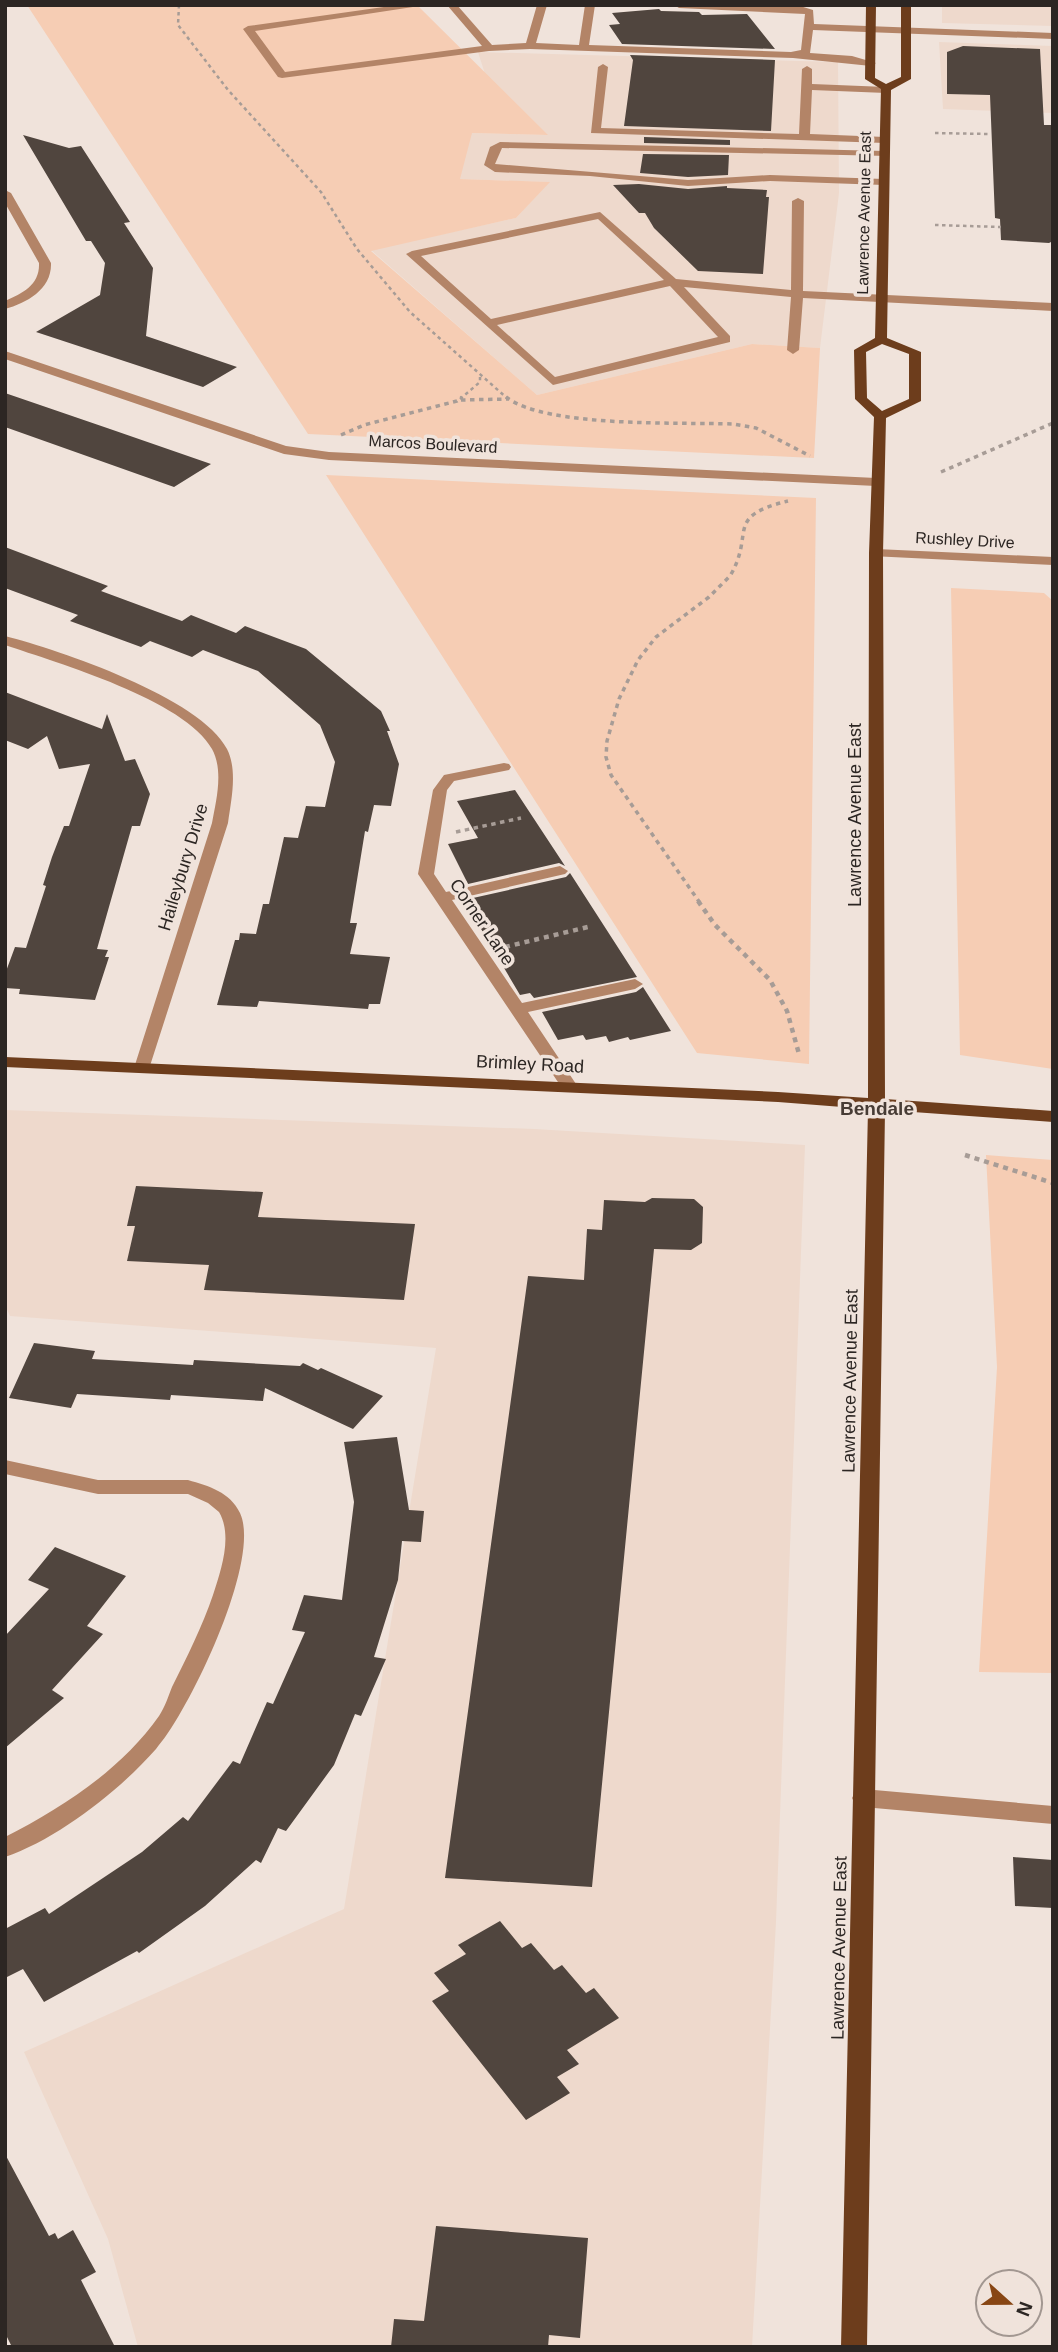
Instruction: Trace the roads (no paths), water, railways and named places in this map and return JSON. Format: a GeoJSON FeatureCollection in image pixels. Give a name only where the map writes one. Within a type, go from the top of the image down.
{"type":"FeatureCollection","features":[{"type":"Feature","properties":{"kind":"main road"},"geometry":{"type":"LineString","coordinates":[[871,5],[870,79],[886,89],[906,79],[906,5]]}},
{"type":"Feature","properties":{"kind":"main road","name":"Lawrence Avenue East"},"geometry":{"type":"LineString","coordinates":[[881,340],[886,89]]}},
{"type":"Feature","properties":{"kind":"main road"},"geometry":{"type":"LineString","coordinates":[[881,340],[915,352],[917,379],[915,401],[880,416],[861,399],[860,350],[881,340]]}},
{"type":"Feature","properties":{"kind":"main road","name":"Lawrence Avenue East"},"geometry":{"type":"LineString","coordinates":[[854,2347],[877,1104],[876,482],[880,416]]}},
{"type":"Feature","properties":{"kind":"main road","name":"Brimley Road"},"geometry":{"type":"LineString","coordinates":[[5,1062],[570,1087],[1053,1117]]}},
{"type":"Feature","properties":{"kind":"street"},"geometry":{"type":"LineString","coordinates":[[421,5],[248,29],[282,75],[489,48],[530,46],[792,55],[871,63]]}},
{"type":"Feature","properties":{"kind":"street"},"geometry":{"type":"LineString","coordinates":[[452,5],[489,48]]}},
{"type":"Feature","properties":{"kind":"street"},"geometry":{"type":"LineString","coordinates":[[530,46],[542,5]]}},
{"type":"Feature","properties":{"kind":"street"},"geometry":{"type":"LineString","coordinates":[[586,48],[590,5]]}},
{"type":"Feature","properties":{"kind":"street"},"geometry":{"type":"LineString","coordinates":[[679,5],[800,9],[810,12],[806,52],[792,55]]}},
{"type":"Feature","properties":{"kind":"street"},"geometry":{"type":"LineString","coordinates":[[809,27],[1053,36]]}},
{"type":"Feature","properties":{"kind":"street"},"geometry":{"type":"LineString","coordinates":[[603,67],[595,131],[885,140]]}},
{"type":"Feature","properties":{"kind":"street"},"geometry":{"type":"LineString","coordinates":[[804,137],[807,69]]}},
{"type":"Feature","properties":{"kind":"street"},"geometry":{"type":"LineString","coordinates":[[807,88],[886,89]]}},
{"type":"Feature","properties":{"kind":"street"},"geometry":{"type":"LineString","coordinates":[[884,182],[770,178],[688,183],[590,173],[495,169],[489,165],[494,149],[500,145],[885,155]]}},
{"type":"Feature","properties":{"kind":"street"},"geometry":{"type":"LineString","coordinates":[[652,180],[622,172],[613,161],[629,150],[653,147]]}},
{"type":"Feature","properties":{"kind":"street"},"geometry":{"type":"LineString","coordinates":[[652,180],[637,174],[633,161],[642,150],[653,147]]}},
{"type":"Feature","properties":{"kind":"street"},"geometry":{"type":"LineString","coordinates":[[5,193],[45,263],[47,272],[42,283],[5,306]]}},
{"type":"Feature","properties":{"kind":"street"},"geometry":{"type":"LineString","coordinates":[[793,351],[798,201]]}},
{"type":"Feature","properties":{"kind":"street"},"geometry":{"type":"LineString","coordinates":[[600,215],[673,282],[726,339],[553,381],[412,254],[600,215]]}},
{"type":"Feature","properties":{"kind":"street"},"geometry":{"type":"LineString","coordinates":[[488,323],[673,282],[797,294],[1053,307]]}},
{"type":"Feature","properties":{"kind":"street","name":"Marcos Boulevard"},"geometry":{"type":"LineString","coordinates":[[5,355],[284,450],[320,455],[876,482]]}},
{"type":"Feature","properties":{"kind":"street","name":"Rushley Drive"},"geometry":{"type":"LineString","coordinates":[[876,553],[1053,561]]}},
{"type":"Feature","properties":{"kind":"street","name":"Haileybury Drive"},"geometry":{"type":"LineString","coordinates":[[5,639],[163,701],[196,722],[219,748],[226,782],[220,823],[142,1068]]}},
{"type":"Feature","properties":{"kind":"street","name":"Corner Lane"},"geometry":{"type":"LineString","coordinates":[[504,767],[449,778],[439,790],[426,874],[570,1087]]}},
{"type":"Feature","properties":{"kind":"street"},"geometry":{"type":"LineString","coordinates":[[442,898],[560,872]]}},
{"type":"Feature","properties":{"kind":"street"},"geometry":{"type":"LineString","coordinates":[[518,1009],[635,984]]}},
{"type":"Feature","properties":{"kind":"street"},"geometry":{"type":"LineString","coordinates":[[5,1467],[98,1487],[188,1487],[213,1495],[229,1509],[236,1535],[228,1575],[208,1637],[166,1723],[93,1796],[48,1826],[5,1848]]}},
{"type":"Feature","properties":{"kind":"street"},"geometry":{"type":"LineString","coordinates":[[863,1798],[1053,1815]]}},
{"type":"Feature","properties":{"kind":"district","name":"Bendale"},"geometry":{"type":"Point","coordinates":[877,1108]}}]}
